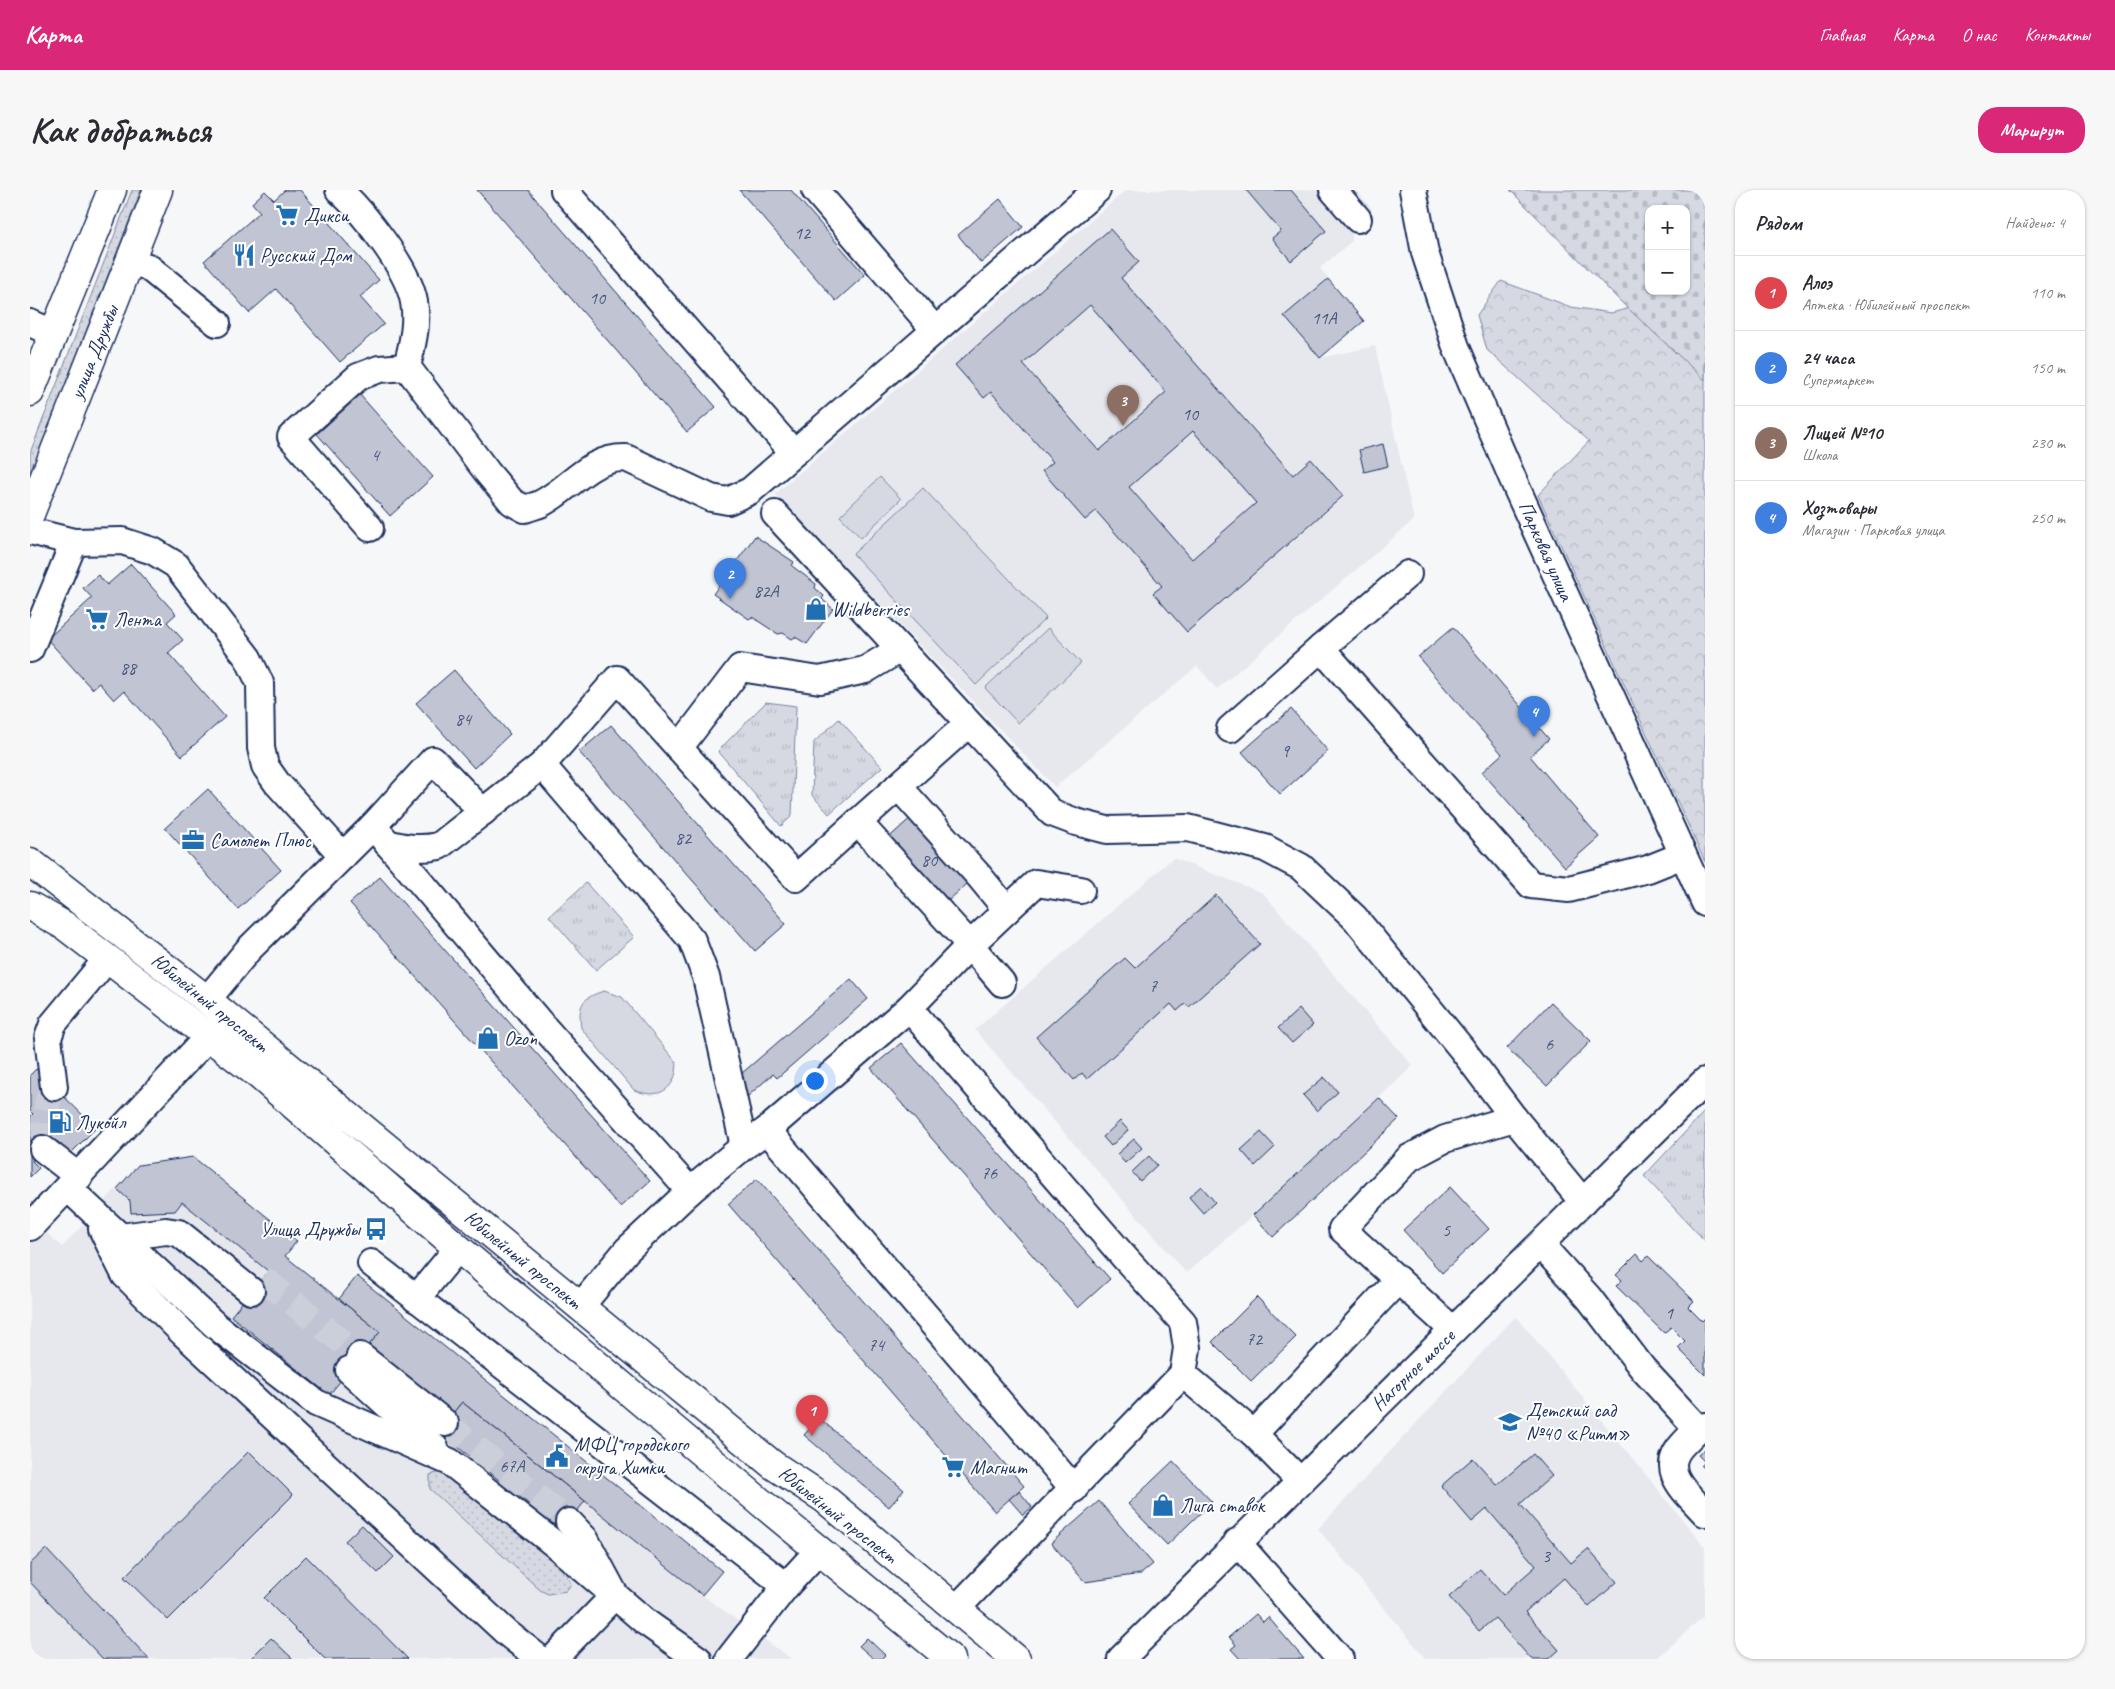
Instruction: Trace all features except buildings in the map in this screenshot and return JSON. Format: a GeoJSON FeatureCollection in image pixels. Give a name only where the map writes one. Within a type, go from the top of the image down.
{"type":"FeatureCollection","features":[{"type":"Feature","properties":{"kind":"main road"},"geometry":{"type":"LineString","coordinates":[[30,392],[42,328],[112,190]]}},
{"type":"Feature","properties":{"kind":"main road","name":"улица Дружбы"},"geometry":{"type":"LineString","coordinates":[[30,514],[158,190]]}},
{"type":"Feature","properties":{"kind":"main road","name":"Юбилейный проспект"},"geometry":{"type":"LineString","coordinates":[[35,863],[208,1000],[773,1465],[825,1500],[1016,1659]]}},
{"type":"Feature","properties":{"kind":"main road","name":"Юбилейный проспект"},"geometry":{"type":"LineString","coordinates":[[30,906],[65,926],[260,1076],[458,1248],[951,1659]]}},
{"type":"Feature","properties":{"kind":"street"},"geometry":{"type":"LineString","coordinates":[[339,190],[352,203],[384,244],[402,274],[414,301],[416,327],[407,367],[512,502],[525,508],[540,504],[598,462],[614,458],[626,458],[711,498],[728,501],[750,491],[1089,193]]}},
{"type":"Feature","properties":{"kind":"street"},"geometry":{"type":"LineString","coordinates":[[564,190],[793,452]]}},
{"type":"Feature","properties":{"kind":"street"},"geometry":{"type":"LineString","coordinates":[[815,190],[935,330]]}},
{"type":"Feature","properties":{"kind":"street"},"geometry":{"type":"LineString","coordinates":[[1333,190],[1358,219]]}},
{"type":"Feature","properties":{"kind":"street","name":"Парковая улица"},"geometry":{"type":"LineString","coordinates":[[1412,190],[1425,253],[1456,347],[1518,491],[1705,903]]}},
{"type":"Feature","properties":{"kind":"street"},"geometry":{"type":"LineString","coordinates":[[130,261],[148,267],[217,323]]}},
{"type":"Feature","properties":{"kind":"street"},"geometry":{"type":"LineString","coordinates":[[370,528],[291,437],[358,377],[379,369],[407,367]]}},
{"type":"Feature","properties":{"kind":"street"},"geometry":{"type":"LineString","coordinates":[[775,514],[1052,813],[1076,822],[1107,830],[1188,828],[1265,848],[1300,866],[1355,918],[1583,1202]]}},
{"type":"Feature","properties":{"kind":"street"},"geometry":{"type":"LineString","coordinates":[[30,532],[74,542],[122,542],[153,552],[176,565],[248,658],[260,683],[261,748],[265,766],[277,783],[343,856]]}},
{"type":"Feature","properties":{"kind":"street"},"geometry":{"type":"LineString","coordinates":[[30,649],[74,542]]}},
{"type":"Feature","properties":{"kind":"street"},"geometry":{"type":"LineString","coordinates":[[1230,729],[1408,574]]}},
{"type":"Feature","properties":{"kind":"street"},"geometry":{"type":"LineString","coordinates":[[1321,648],[1531,885],[1569,889],[1648,869],[1683,855]]}},
{"type":"Feature","properties":{"kind":"street"},"geometry":{"type":"LineString","coordinates":[[678,748],[740,668],[820,680],[865,670],[900,649]]}},
{"type":"Feature","properties":{"kind":"street"},"geometry":{"type":"LineString","coordinates":[[380,834],[407,848],[422,849],[439,846],[542,765],[617,679],[796,878],[968,724]]}},
{"type":"Feature","properties":{"kind":"street"},"geometry":{"type":"LineString","coordinates":[[208,1000],[248,950],[343,856],[380,834],[433,760],[484,812]]}},
{"type":"Feature","properties":{"kind":"street"},"geometry":{"type":"LineString","coordinates":[[542,765],[692,940],[706,977],[744,1146]]}},
{"type":"Feature","properties":{"kind":"street"},"geometry":{"type":"LineString","coordinates":[[898,786],[1007,910]]}},
{"type":"Feature","properties":{"kind":"street"},"geometry":{"type":"LineString","coordinates":[[858,822],[1002,983]]}},
{"type":"Feature","properties":{"kind":"street"},"geometry":{"type":"LineString","coordinates":[[380,834],[541,1024],[690,1190]]}},
{"type":"Feature","properties":{"kind":"street"},"geometry":{"type":"LineString","coordinates":[[580,1307],[627,1250],[690,1190],[744,1146],[767,1130],[909,1008],[970,945],[1036,883],[1081,890]]}},
{"type":"Feature","properties":{"kind":"street"},"geometry":{"type":"LineString","coordinates":[[54,1087],[48,1038],[52,1024],[107,960]]}},
{"type":"Feature","properties":{"kind":"street"},"geometry":{"type":"LineString","coordinates":[[909,1008],[1124,1257],[1183,1322],[1187,1348],[1183,1374],[956,1609]]}},
{"type":"Feature","properties":{"kind":"street"},"geometry":{"type":"LineString","coordinates":[[30,1227],[74,1183],[209,1036]]}},
{"type":"Feature","properties":{"kind":"street","name":"Нагорное шоссе"},"geometry":{"type":"LineString","coordinates":[[1121,1659],[1237,1542],[1705,1082]]}},
{"type":"Feature","properties":{"kind":"street"},"geometry":{"type":"LineString","coordinates":[[1453,1330],[1342,1229],[1409,1158],[1445,1139],[1514,1118]]}},
{"type":"Feature","properties":{"kind":"street"},"geometry":{"type":"LineString","coordinates":[[767,1130],[1074,1489]]}},
{"type":"Feature","properties":{"kind":"street"},"geometry":{"type":"LineString","coordinates":[[43,1149],[74,1183],[94,1212],[126,1275],[183,1333],[507,1634],[540,1659]]}},
{"type":"Feature","properties":{"kind":"street"},"geometry":{"type":"LineString","coordinates":[[94,1212],[216,1326],[316,1402],[332,1411],[450,1462]]}},
{"type":"Feature","properties":{"kind":"street"},"geometry":{"type":"LineString","coordinates":[[121,1237],[166,1231],[179,1233],[256,1285]]}},
{"type":"Feature","properties":{"kind":"street"},"geometry":{"type":"LineString","coordinates":[[1541,1245],[1589,1298],[1643,1370],[1701,1428],[1675,1451],[1673,1469],[1676,1482],[1705,1513]]}},
{"type":"Feature","properties":{"kind":"street"},"geometry":{"type":"LineString","coordinates":[[416,1299],[458,1248]]}},
{"type":"Feature","properties":{"kind":"street"},"geometry":{"type":"LineString","coordinates":[[372,1264],[786,1586]]}},
{"type":"Feature","properties":{"kind":"street"},"geometry":{"type":"LineString","coordinates":[[1254,1434],[1398,1280]]}},
{"type":"Feature","properties":{"kind":"street"},"geometry":{"type":"LineString","coordinates":[[445,1423],[354,1363],[450,1462],[557,1546],[647,1622],[698,1659]]}},
{"type":"Feature","properties":{"kind":"street"},"geometry":{"type":"LineString","coordinates":[[1183,1374],[1254,1434],[1300,1480]]}},
{"type":"Feature","properties":{"kind":"street"},"geometry":{"type":"LineString","coordinates":[[569,1522],[585,1539],[615,1595]]}},
{"type":"Feature","properties":{"kind":"street"},"geometry":{"type":"LineString","coordinates":[[1237,1542],[1340,1659]]}},
{"type":"Feature","properties":{"kind":"street"},"geometry":{"type":"LineString","coordinates":[[729,1659],[786,1586],[819,1550]]}},
{"type":"Feature","properties":{"kind":"street"},"geometry":{"type":"LineString","coordinates":[[553,1659],[615,1595]]}},
{"type":"Feature","properties":{"kind":"shaded area"},"geometry":{"type":"Polygon","coordinates":[[[1126,190],[1356,190],[1372,209],[1352,226],[1352,241],[1320,268],[1328,279],[1284,316],[1320,358],[1375,346],[1414,520],[1217,689],[1197,666],[1055,787],[775,494],[1126,190]]]}},
{"type":"Feature","properties":{"kind":"shaded area"},"geometry":{"type":"Polygon","coordinates":[[[1173,858],[1263,893],[1413,1066],[1253,1215],[1186,1273],[975,1030],[1173,858]]]}},
{"type":"Feature","properties":{"kind":"shaded area"},"geometry":{"type":"Polygon","coordinates":[[[193,1157],[297,1241],[285,1256],[380,1332],[454,1413],[462,1402],[702,1595],[792,1659],[30,1659],[30,1237],[40,1227],[62,1247],[138,1165],[193,1157]]]}},
{"type":"Feature","properties":{"kind":"shaded area","name":"Детский сад №40 «Ритм»"},"geometry":{"type":"Polygon","coordinates":[[[1516,1316],[1705,1547],[1705,1615],[1656,1659],[1426,1659],[1318,1529],[1516,1316]]]}},
{"type":"Feature","properties":{"kind":"green space"},"geometry":{"type":"Polygon","coordinates":[[[132,190],[141,190],[30,476],[30,453],[132,190]]]}},
{"type":"Feature","properties":{"kind":"green space"},"geometry":{"type":"Polygon","coordinates":[[[1510,190],[1705,190],[1705,380],[1620,301],[1510,190]]]}},
{"type":"Feature","properties":{"kind":"green space"},"geometry":{"type":"Polygon","coordinates":[[[1501,281],[1571,307],[1611,313],[1643,305],[1705,366],[1705,862],[1538,495],[1589,441],[1487,350],[1477,315],[1501,281]]]}},
{"type":"Feature","properties":{"kind":"green space"},"geometry":{"type":"Polygon","coordinates":[[[880,477],[901,499],[861,538],[840,516],[880,477]]]}},
{"type":"Feature","properties":{"kind":"green space"},"geometry":{"type":"Polygon","coordinates":[[[923,488],[1046,618],[976,685],[853,554],[923,488]]]}},
{"type":"Feature","properties":{"kind":"green space"},"geometry":{"type":"Polygon","coordinates":[[[1048,628],[1081,663],[1018,723],[985,688],[1048,628]]]}},
{"type":"Feature","properties":{"kind":"green space"},"geometry":{"type":"Polygon","coordinates":[[[766,702],[796,706],[792,816],[781,826],[718,751],[766,702]]]}},
{"type":"Feature","properties":{"kind":"green space"},"geometry":{"type":"Polygon","coordinates":[[[839,719],[882,767],[829,814],[812,795],[814,742],[839,719]]]}},
{"type":"Feature","properties":{"kind":"green space"},"geometry":{"type":"Polygon","coordinates":[[[586,883],[634,937],[596,970],[549,916],[586,883]]]}},
{"type":"Feature","properties":{"kind":"green space"},"geometry":{"type":"Polygon","coordinates":[[[604,991],[622,997],[677,1063],[673,1080],[670,1086],[664,1090],[651,1094],[634,1090],[581,1028],[580,1014],[583,1004],[590,996],[604,991]]]}},
{"type":"Feature","properties":{"kind":"green space"},"geometry":{"type":"Polygon","coordinates":[[[1705,1111],[1705,1241],[1644,1176],[1705,1111]]]}},
{"type":"Feature","properties":{"kind":"green space"},"geometry":{"type":"Polygon","coordinates":[[[444,1471],[561,1564],[571,1584],[566,1591],[548,1594],[540,1590],[430,1489],[430,1475],[444,1471]]]}},
{"type":"Feature","properties":{"kind":"tunnel"},"geometry":{"type":"LineString","coordinates":[[43,1149],[48,1100],[54,1087]]}},
{"type":"Feature","properties":{"kind":"tunnel"},"geometry":{"type":"LineString","coordinates":[[262,1278],[360,1356]]}},
{"type":"Feature","properties":{"kind":"tunnel"},"geometry":{"type":"LineString","coordinates":[[445,1423],[569,1522]]}},
{"type":"Feature","properties":{"kind":"place","name":"Дикси"},"geometry":{"type":"Point","coordinates":[287,215]}},
{"type":"Feature","properties":{"kind":"place","name":"Русский Дом"},"geometry":{"type":"Point","coordinates":[244,255]}},
{"type":"Feature","properties":{"kind":"place","name":"Лицей №10"},"geometry":{"type":"Point","coordinates":[1123,426]}},
{"type":"Feature","properties":{"kind":"place","name":"24 часа"},"geometry":{"type":"Point","coordinates":[730,599]}},
{"type":"Feature","properties":{"kind":"place","name":"Wildberries"},"geometry":{"type":"Point","coordinates":[816,609]}},
{"type":"Feature","properties":{"kind":"place","name":"Лента"},"geometry":{"type":"Point","coordinates":[97,619]}},
{"type":"Feature","properties":{"kind":"place","name":"Хозтовары"},"geometry":{"type":"Point","coordinates":[1534,737]}},
{"type":"Feature","properties":{"kind":"place","name":"Самолет Плюс"},"geometry":{"type":"Point","coordinates":[193,840]}},
{"type":"Feature","properties":{"kind":"place","name":"Ozon"},"geometry":{"type":"Point","coordinates":[488,1038]}},
{"type":"Feature","properties":{"kind":"place","name":"Лукойл"},"geometry":{"type":"Point","coordinates":[60,1122]}},
{"type":"Feature","properties":{"kind":"place","name":"Улица Дружбы"},"geometry":{"type":"Point","coordinates":[376,1229]}},
{"type":"Feature","properties":{"kind":"place","name":"Детский сад №40 «Ритм»"},"geometry":{"type":"Point","coordinates":[1510,1422]}},
{"type":"Feature","properties":{"kind":"place","name":"Алоэ"},"geometry":{"type":"Point","coordinates":[812,1436]}},
{"type":"Feature","properties":{"kind":"place","name":"МФЦ городского округа Химки"},"geometry":{"type":"Point","coordinates":[557,1456]}},
{"type":"Feature","properties":{"kind":"place","name":"Магнит"},"geometry":{"type":"Point","coordinates":[953,1467]}},
{"type":"Feature","properties":{"kind":"place","name":"Лига ставок"},"geometry":{"type":"Point","coordinates":[1163,1505]}}]}
